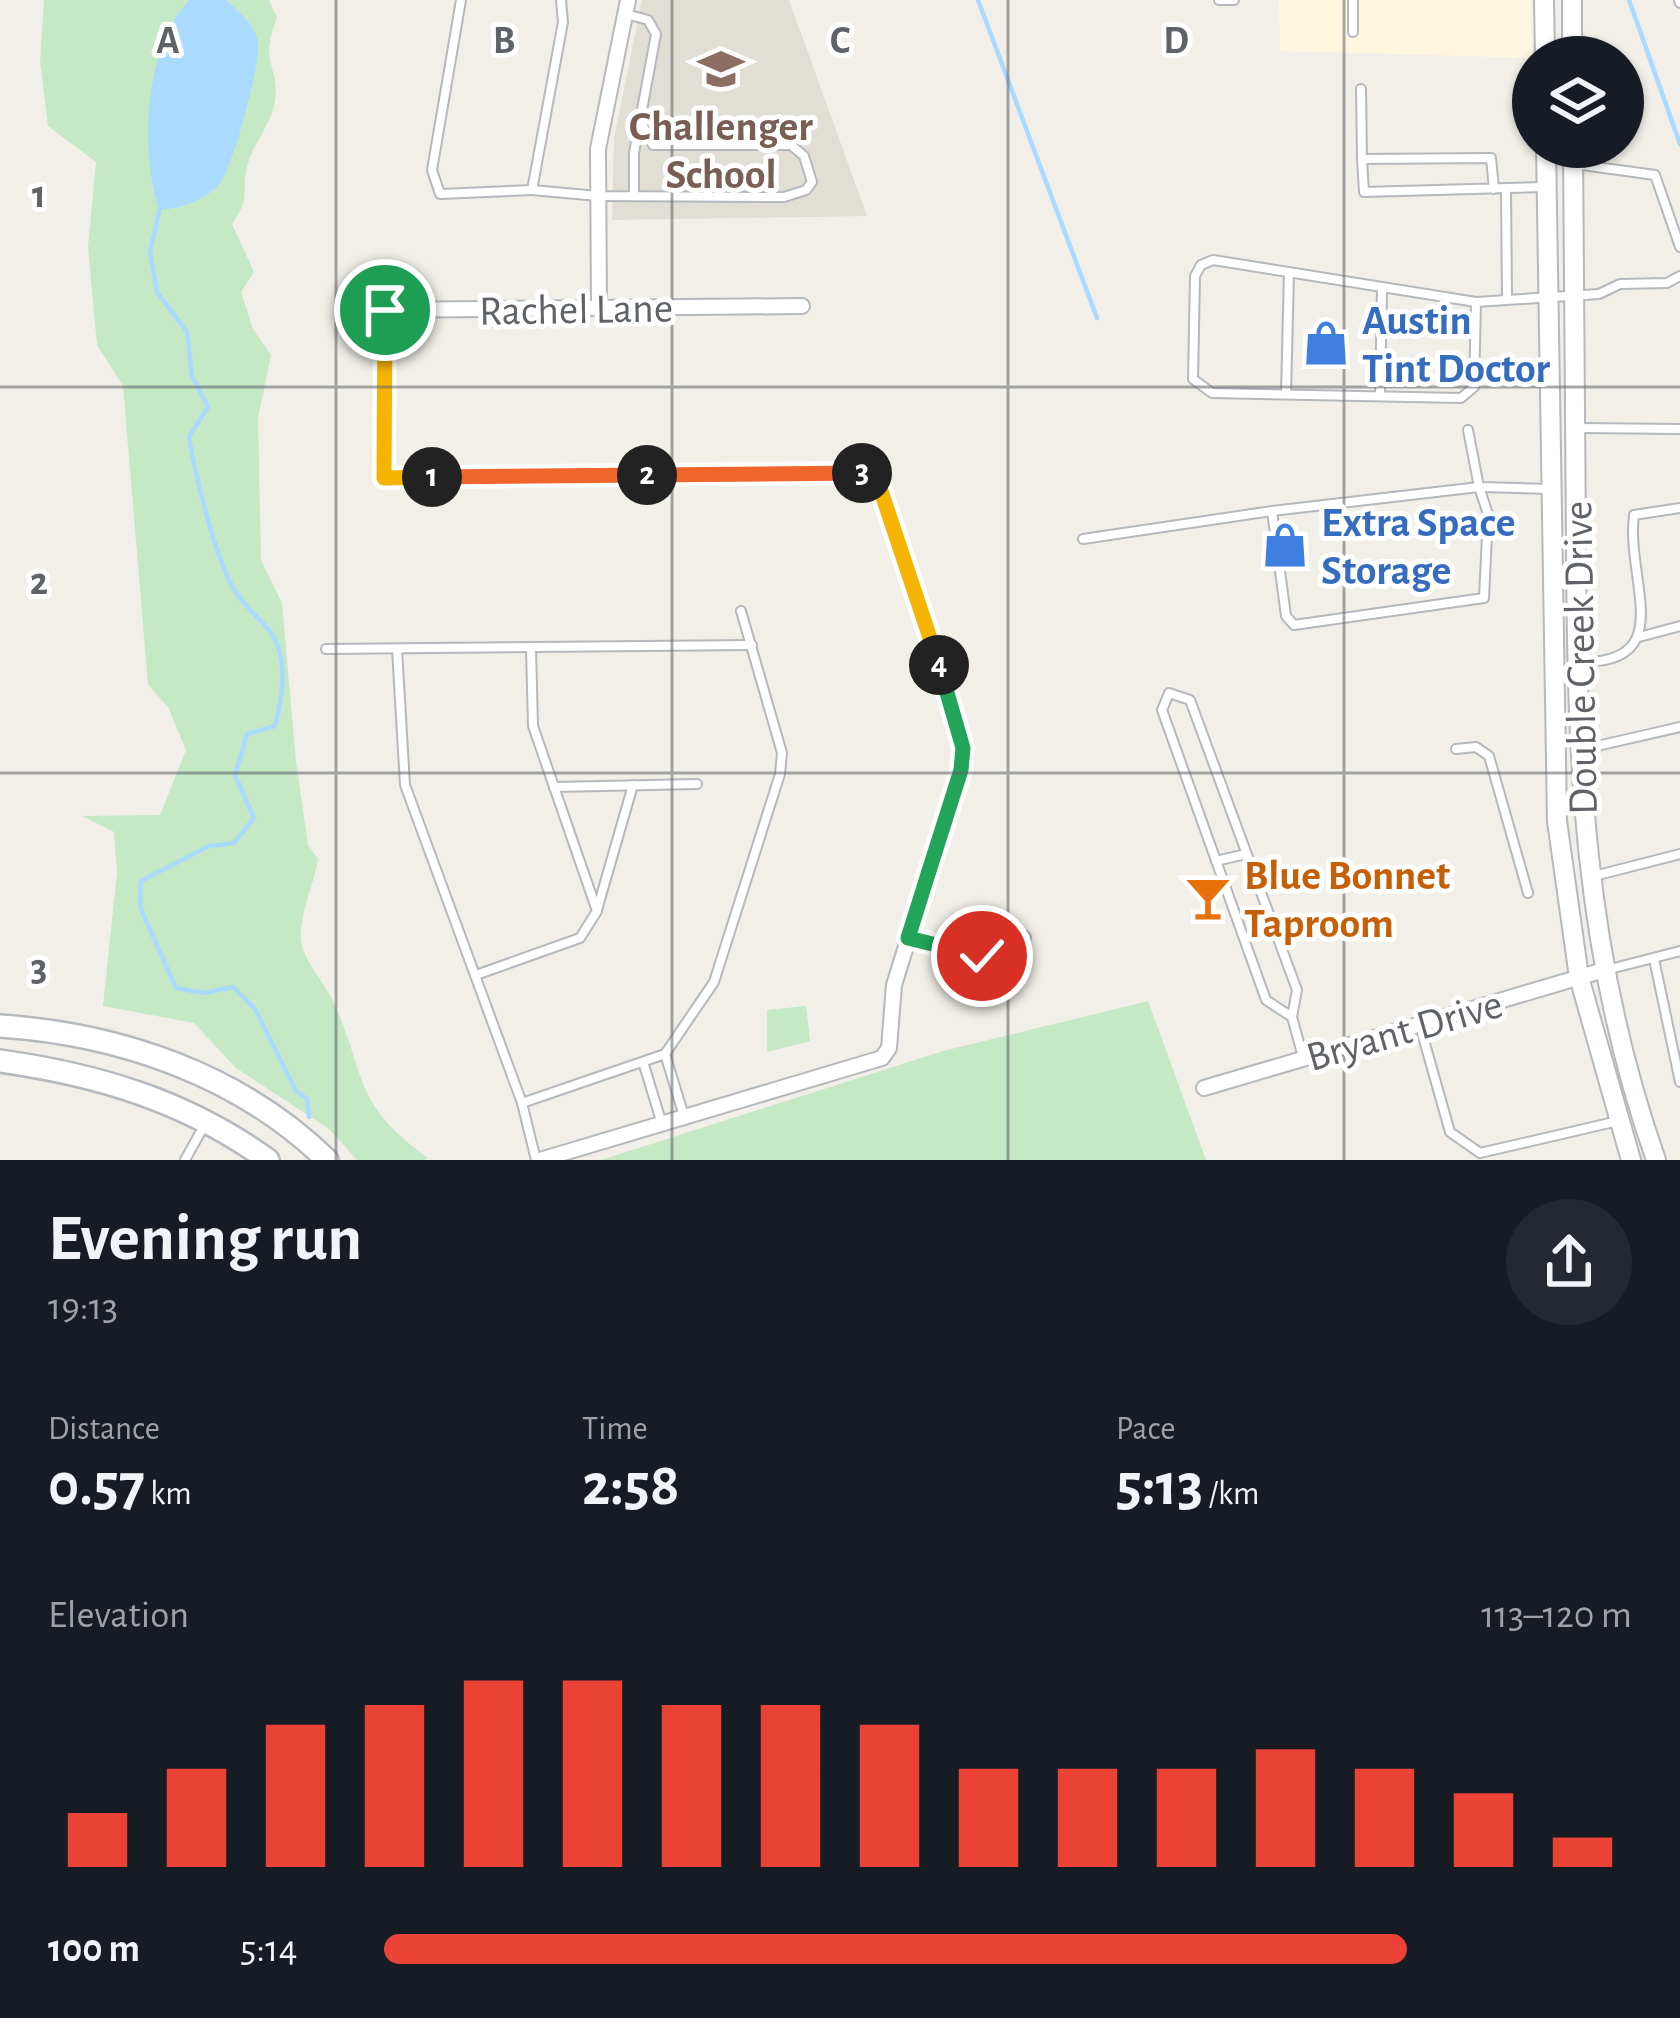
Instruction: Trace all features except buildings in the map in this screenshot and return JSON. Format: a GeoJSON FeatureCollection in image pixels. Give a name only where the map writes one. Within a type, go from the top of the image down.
{"type":"FeatureCollection","features":[{"type":"Feature","properties":{"kind":"main road"},"geometry":{"type":"LineString","coordinates":[[0,1026],[120,1044],[177,1064],[260,1104],[327,1160]]}},
{"type":"Feature","properties":{"kind":"main road"},"geometry":{"type":"LineString","coordinates":[[0,1061],[81,1073],[170,1101],[268,1160]]}},
{"type":"Feature","properties":{"kind":"street"},"geometry":{"type":"LineString","coordinates":[[1544,0],[1545,36]]}},
{"type":"Feature","properties":{"kind":"street"},"geometry":{"type":"LineString","coordinates":[[1572,0],[1573,36]]}},
{"type":"Feature","properties":{"kind":"street"},"geometry":{"type":"LineString","coordinates":[[598,307],[598,196],[605,98],[626,7]]}},
{"type":"Feature","properties":{"kind":"street","name":"Double Creek Drive"},"geometry":{"type":"LineString","coordinates":[[1547,168],[1557,820],[1579,977],[1631,1160]]}},
{"type":"Feature","properties":{"kind":"street","name":"Double Creek Drive"},"geometry":{"type":"LineString","coordinates":[[1573,168],[1577,751],[1589,878],[1604,970],[1656,1160]]}},
{"type":"Feature","properties":{"kind":"street","name":"Rachel Lane"},"geometry":{"type":"LineString","coordinates":[[685,1117],[868,1064],[889,1048],[890,1005],[961,770],[963,748],[875,473],[384,478],[385,310],[802,306]]}},
{"type":"Feature","properties":{"kind":"street"},"geometry":{"type":"LineString","coordinates":[[908,938],[982,956],[999,955],[1023,938]]}},
{"type":"Feature","properties":{"kind":"street","name":"Bryant Drive"},"geometry":{"type":"LineString","coordinates":[[1204,1088],[1604,970]]}},
{"type":"Feature","properties":{"kind":"street"},"geometry":{"type":"LineString","coordinates":[[538,1160],[685,1117]]}},
{"type":"Feature","properties":{"kind":"lane"},"geometry":{"type":"LineString","coordinates":[[461,0],[432,170],[440,194],[532,190],[598,196],[784,197],[806,190],[812,182],[804,156],[790,145],[652,145],[640,121]]}},
{"type":"Feature","properties":{"kind":"lane"},"geometry":{"type":"LineString","coordinates":[[532,190],[563,22],[561,0]]}},
{"type":"Feature","properties":{"kind":"lane"},"geometry":{"type":"LineString","coordinates":[[1219,0],[1234,0]]}},
{"type":"Feature","properties":{"kind":"lane"},"geometry":{"type":"LineString","coordinates":[[1353,0],[1353,32]]}},
{"type":"Feature","properties":{"kind":"lane"},"geometry":{"type":"LineString","coordinates":[[626,7],[648,20],[656,34],[640,121],[634,196]]}},
{"type":"Feature","properties":{"kind":"lane"},"geometry":{"type":"LineString","coordinates":[[1361,88],[1364,192],[1547,187]]}},
{"type":"Feature","properties":{"kind":"lane"},"geometry":{"type":"LineString","coordinates":[[1362,159],[1491,158],[1494,189]]}},
{"type":"Feature","properties":{"kind":"lane"},"geometry":{"type":"LineString","coordinates":[[1626,168],[1655,175],[1680,247]]}},
{"type":"Feature","properties":{"kind":"lane"},"geometry":{"type":"LineString","coordinates":[[1506,189],[1507,298]]}},
{"type":"Feature","properties":{"kind":"lane"},"geometry":{"type":"LineString","coordinates":[[1476,302],[1469,394],[1212,393],[1198,388],[1193,379],[1196,276],[1201,265],[1214,260],[1476,302],[1599,295],[1621,284],[1666,283],[1680,276]]}},
{"type":"Feature","properties":{"kind":"lane"},"geometry":{"type":"LineString","coordinates":[[1286,394],[1289,272]]}},
{"type":"Feature","properties":{"kind":"lane"},"geometry":{"type":"LineString","coordinates":[[1380,396],[1382,287]]}},
{"type":"Feature","properties":{"kind":"lane"},"geometry":{"type":"LineString","coordinates":[[1575,428],[1680,429]]}},
{"type":"Feature","properties":{"kind":"lane"},"geometry":{"type":"LineString","coordinates":[[1272,511],[1286,616],[1294,625],[1484,598],[1488,514],[1468,430]]}},
{"type":"Feature","properties":{"kind":"lane"},"geometry":{"type":"LineString","coordinates":[[1083,539],[1479,487],[1551,489]]}},
{"type":"Feature","properties":{"kind":"lane"},"geometry":{"type":"LineString","coordinates":[[1577,662],[1620,661],[1639,637],[1643,602],[1631,535],[1634,515],[1680,508]]}},
{"type":"Feature","properties":{"kind":"lane"},"geometry":{"type":"LineString","coordinates":[[522,1103],[665,1054],[714,982],[780,774],[782,753],[741,611]]}},
{"type":"Feature","properties":{"kind":"lane"},"geometry":{"type":"LineString","coordinates":[[1639,637],[1680,626]]}},
{"type":"Feature","properties":{"kind":"lane"},"geometry":{"type":"LineString","coordinates":[[326,650],[752,645]]}},
{"type":"Feature","properties":{"kind":"lane"},"geometry":{"type":"LineString","coordinates":[[531,649],[533,726],[597,911]]}},
{"type":"Feature","properties":{"kind":"lane"},"geometry":{"type":"LineString","coordinates":[[398,650],[405,785],[522,1103],[538,1160]]}},
{"type":"Feature","properties":{"kind":"lane"},"geometry":{"type":"LineString","coordinates":[[1292,1017],[1266,1000],[1162,710],[1169,693],[1190,700],[1297,990],[1292,1017],[1303,1059]]}},
{"type":"Feature","properties":{"kind":"lane"},"geometry":{"type":"LineString","coordinates":[[1577,751],[1680,728]]}},
{"type":"Feature","properties":{"kind":"lane"},"geometry":{"type":"LineString","coordinates":[[1456,749],[1476,747],[1489,756],[1528,893]]}},
{"type":"Feature","properties":{"kind":"lane"},"geometry":{"type":"LineString","coordinates":[[554,787],[697,784]]}},
{"type":"Feature","properties":{"kind":"lane"},"geometry":{"type":"LineString","coordinates":[[476,975],[580,938],[597,911],[633,785]]}},
{"type":"Feature","properties":{"kind":"lane"},"geometry":{"type":"LineString","coordinates":[[1216,861],[1246,854]]}},
{"type":"Feature","properties":{"kind":"lane"},"geometry":{"type":"LineString","coordinates":[[1589,878],[1680,854]]}},
{"type":"Feature","properties":{"kind":"lane"},"geometry":{"type":"LineString","coordinates":[[1604,970],[1680,951]]}},
{"type":"Feature","properties":{"kind":"lane"},"geometry":{"type":"LineString","coordinates":[[1654,959],[1680,1082]]}},
{"type":"Feature","properties":{"kind":"lane"},"geometry":{"type":"LineString","coordinates":[[1420,1024],[1450,1132],[1480,1153],[1618,1121]]}},
{"type":"Feature","properties":{"kind":"lane"},"geometry":{"type":"LineString","coordinates":[[665,1054],[685,1117]]}},
{"type":"Feature","properties":{"kind":"lane"},"geometry":{"type":"LineString","coordinates":[[644,1065],[662,1124]]}},
{"type":"Feature","properties":{"kind":"lane"},"geometry":{"type":"LineString","coordinates":[[185,1160],[206,1121]]}},
{"type":"Feature","properties":{"kind":"shaded area","name":"Challenger School"},"geometry":{"type":"Polygon","coordinates":[[[642,0],[789,0],[867,216],[612,220],[614,138],[642,0]]]}},
{"type":"Feature","properties":{"kind":"shaded area"},"geometry":{"type":"Polygon","coordinates":[[[1279,0],[1531,0],[1532,36],[1512,36],[1512,57],[1280,51],[1279,0]]]}},
{"type":"Feature","properties":{"kind":"green space"},"geometry":{"type":"Polygon","coordinates":[[[44,0],[269,0],[277,18],[269,46],[275,101],[248,162],[243,203],[232,224],[254,272],[241,292],[253,329],[271,355],[258,418],[261,560],[282,603],[296,761],[308,845],[318,859],[301,940],[343,1024],[372,1102],[428,1158],[424,1160],[357,1160],[329,1129],[236,1068],[194,1023],[103,1006],[117,873],[114,832],[82,816],[160,815],[186,750],[168,707],[148,685],[123,386],[97,345],[88,247],[96,162],[48,126],[40,60],[44,0]]]}},
{"type":"Feature","properties":{"kind":"green space"},"geometry":{"type":"Polygon","coordinates":[[[1148,1001],[1206,1160],[601,1160],[943,1051],[1148,1001]]]}},
{"type":"Feature","properties":{"kind":"green space"},"geometry":{"type":"Polygon","coordinates":[[[806,1006],[810,1041],[767,1052],[767,1010],[806,1006]]]}},
{"type":"Feature","properties":{"kind":"water"},"geometry":{"type":"Polygon","coordinates":[[[189,0],[226,0],[246,19],[258,44],[255,73],[230,162],[217,187],[197,200],[159,209],[149,158],[150,100],[163,44],[189,0]]]}},
{"type":"Feature","properties":{"kind":"waterway"},"geometry":{"type":"LineString","coordinates":[[978,0],[1097,318]]}},
{"type":"Feature","properties":{"kind":"waterway"},"geometry":{"type":"LineString","coordinates":[[1629,0],[1680,144]]}},
{"type":"Feature","properties":{"kind":"waterway"},"geometry":{"type":"LineString","coordinates":[[160,208],[150,252],[157,292],[187,332],[192,376],[208,407],[189,437],[201,494],[228,576],[277,644],[282,680],[275,726],[247,734],[235,775],[254,818],[234,843],[209,846],[141,881],[140,907],[176,988],[204,993],[233,987],[255,1009],[296,1091],[307,1099],[309,1117]]}},
{"type":"Feature","properties":{"kind":"place","name":"Challenger School"},"geometry":{"type":"Point","coordinates":[721,69]}},
{"type":"Feature","properties":{"kind":"place","name":"Austin Tint Doctor"},"geometry":{"type":"Point","coordinates":[1326,343]}},
{"type":"Feature","properties":{"kind":"place","name":"Extra Space Storage"},"geometry":{"type":"Point","coordinates":[1285,545]}},
{"type":"Feature","properties":{"kind":"place","name":"Blue Bonnet Taproom"},"geometry":{"type":"Point","coordinates":[1208,898]}},
{"type":"Feature","properties":{"kind":"route"},"geometry":{"type":"LineString","coordinates":[[385,310],[384,478],[875,473],[963,748],[961,770],[908,938],[982,956]]}}]}
